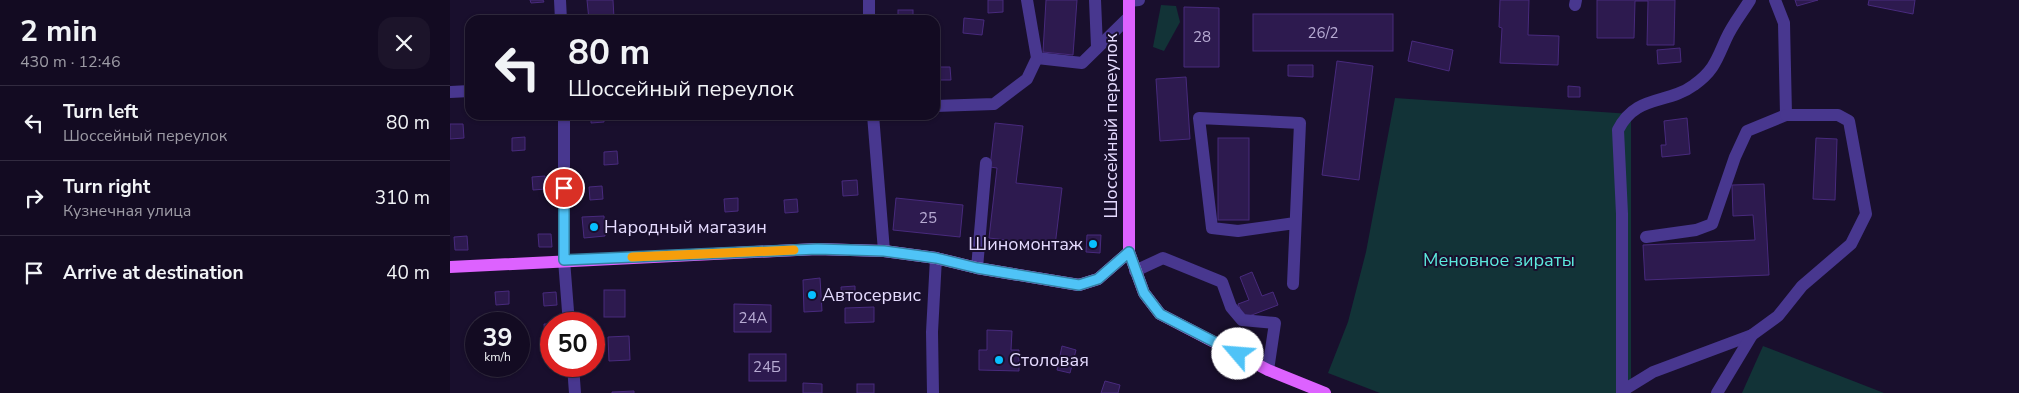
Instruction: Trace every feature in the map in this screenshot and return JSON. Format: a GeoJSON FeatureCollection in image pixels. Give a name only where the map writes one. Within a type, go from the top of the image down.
{"type":"FeatureCollection","features":[{"type":"Feature","properties":{"kind":"main road","name":"Шоссейный переулок"},"geometry":{"type":"LineString","coordinates":[[1133,0],[1129,17],[1129,252],[1144,293],[1160,314],[1268,370],[1325,393]]}},
{"type":"Feature","properties":{"kind":"main road"},"geometry":{"type":"LineString","coordinates":[[450,267],[817,249],[884,251],[936,258],[977,268],[1079,285],[1098,279],[1129,252]]}},
{"type":"Feature","properties":{"kind":"street"},"geometry":{"type":"LineString","coordinates":[[560,0],[561,15]]}},
{"type":"Feature","properties":{"kind":"street"},"geometry":{"type":"LineString","coordinates":[[869,15],[870,0]]}},
{"type":"Feature","properties":{"kind":"street"},"geometry":{"type":"LineString","coordinates":[[940,106],[994,104],[1027,79],[1037,58],[1027,0]]}},
{"type":"Feature","properties":{"kind":"street"},"geometry":{"type":"LineString","coordinates":[[1095,0],[1097,47]]}},
{"type":"Feature","properties":{"kind":"street"},"geometry":{"type":"LineString","coordinates":[[1622,392],[1622,214],[1618,130],[1625,119],[1636,108],[1648,101],[1679,93],[1694,86],[1707,74],[1718,60],[1726,38],[1750,0]]}},
{"type":"Feature","properties":{"kind":"street"},"geometry":{"type":"LineString","coordinates":[[1775,0],[1784,23],[1786,115]]}},
{"type":"Feature","properties":{"kind":"street"},"geometry":{"type":"LineString","coordinates":[[1037,58],[1082,63],[1129,17]]}},
{"type":"Feature","properties":{"kind":"street"},"geometry":{"type":"LineString","coordinates":[[450,92],[465,91]]}},
{"type":"Feature","properties":{"kind":"street"},"geometry":{"type":"LineString","coordinates":[[1622,392],[1653,372],[1752,335],[1778,316],[1802,286],[1851,244],[1866,214],[1849,121],[1838,115],[1786,115],[1747,131],[1735,157],[1712,224],[1696,230],[1646,237]]}},
{"type":"Feature","properties":{"kind":"street"},"geometry":{"type":"LineString","coordinates":[[1293,284],[1300,123],[1199,118],[1212,228],[1238,231],[1295,223]]}},
{"type":"Feature","properties":{"kind":"street"},"geometry":{"type":"LineString","coordinates":[[564,120],[564,260],[568,312]]}},
{"type":"Feature","properties":{"kind":"street"},"geometry":{"type":"LineString","coordinates":[[873,120],[884,251]]}},
{"type":"Feature","properties":{"kind":"street"},"geometry":{"type":"LineString","coordinates":[[977,268],[986,163]]}},
{"type":"Feature","properties":{"kind":"street"},"geometry":{"type":"LineString","coordinates":[[933,393],[936,258]]}},
{"type":"Feature","properties":{"kind":"street"},"geometry":{"type":"LineString","coordinates":[[1135,271],[1164,258],[1222,282],[1231,307],[1242,320],[1274,323],[1268,370]]}},
{"type":"Feature","properties":{"kind":"street"},"geometry":{"type":"LineString","coordinates":[[1717,393],[1752,335]]}},
{"type":"Feature","properties":{"kind":"street"},"geometry":{"type":"LineString","coordinates":[[574,377],[575,393]]}},
{"type":"Feature","properties":{"kind":"green space"},"geometry":{"type":"Polygon","coordinates":[[[1161,5],[1176,6],[1180,22],[1164,51],[1153,47],[1161,5]]]}},
{"type":"Feature","properties":{"kind":"green space","name":"Меновное зираты"},"geometry":{"type":"Polygon","coordinates":[[[1395,98],[1631,114],[1631,393],[1380,393],[1328,373],[1348,322],[1366,252],[1395,98]]]}},
{"type":"Feature","properties":{"kind":"green space"},"geometry":{"type":"Polygon","coordinates":[[[1763,346],[1884,393],[1742,393],[1763,346]]]}},
{"type":"Feature","properties":{"kind":"building"},"geometry":{"type":"Polygon","coordinates":[[[530,0],[543,0],[544,2],[531,3],[530,0]]]}},
{"type":"Feature","properties":{"kind":"building"},"geometry":{"type":"Polygon","coordinates":[[[587,0],[613,0],[614,15],[588,15],[587,0]]]}},
{"type":"Feature","properties":{"kind":"building"},"geometry":{"type":"Polygon","coordinates":[[[988,0],[1003,0],[1003,12],[988,13],[988,0]]]}},
{"type":"Feature","properties":{"kind":"building"},"geometry":{"type":"Polygon","coordinates":[[[1046,0],[1077,0],[1073,55],[1043,52],[1046,0]]]}},
{"type":"Feature","properties":{"kind":"building"},"geometry":{"type":"Polygon","coordinates":[[[1500,0],[1529,0],[1528,35],[1559,36],[1558,65],[1500,63],[1502,28],[1499,27],[1500,0]]]}},
{"type":"Feature","properties":{"kind":"building"},"geometry":{"type":"Polygon","coordinates":[[[1597,0],[1675,0],[1674,45],[1647,45],[1648,1],[1635,1],[1634,38],[1597,38],[1597,0]]]}},
{"type":"Feature","properties":{"kind":"building"},"geometry":{"type":"Polygon","coordinates":[[[1795,0],[1818,0],[1797,6],[1795,0]]]}},
{"type":"Feature","properties":{"kind":"building"},"geometry":{"type":"Polygon","coordinates":[[[1869,0],[1915,0],[1913,14],[1868,5],[1869,0]]]}},
{"type":"Feature","properties":{"kind":"building"},"geometry":{"type":"Polygon","coordinates":[[[1184,7],[1219,8],[1219,67],[1184,67],[1184,7]]]}},
{"type":"Feature","properties":{"kind":"building"},"geometry":{"type":"Polygon","coordinates":[[[898,10],[913,10],[913,15],[898,15],[898,10]]]}},
{"type":"Feature","properties":{"kind":"building"},"geometry":{"type":"Polygon","coordinates":[[[1253,14],[1393,14],[1393,51],[1253,51],[1253,14]]]}},
{"type":"Feature","properties":{"kind":"building"},"geometry":{"type":"Polygon","coordinates":[[[964,18],[984,20],[982,35],[963,33],[964,18]]]}},
{"type":"Feature","properties":{"kind":"building"},"geometry":{"type":"Polygon","coordinates":[[[1412,41],[1453,50],[1449,71],[1408,61],[1412,41]]]}},
{"type":"Feature","properties":{"kind":"building"},"geometry":{"type":"Polygon","coordinates":[[[1680,48],[1681,62],[1658,64],[1657,50],[1680,48]]]}},
{"type":"Feature","properties":{"kind":"building"},"geometry":{"type":"Polygon","coordinates":[[[1337,61],[1373,66],[1359,180],[1322,175],[1337,61]]]}},
{"type":"Feature","properties":{"kind":"building"},"geometry":{"type":"Polygon","coordinates":[[[1288,65],[1313,65],[1313,77],[1288,76],[1288,65]]]}},
{"type":"Feature","properties":{"kind":"building"},"geometry":{"type":"Polygon","coordinates":[[[940,67],[950,67],[951,80],[940,80],[940,67]]]}},
{"type":"Feature","properties":{"kind":"building"},"geometry":{"type":"Polygon","coordinates":[[[1186,77],[1190,139],[1160,141],[1156,79],[1186,77]]]}},
{"type":"Feature","properties":{"kind":"building"},"geometry":{"type":"Polygon","coordinates":[[[1568,86],[1580,87],[1580,97],[1568,97],[1568,86]]]}},
{"type":"Feature","properties":{"kind":"building"},"geometry":{"type":"Polygon","coordinates":[[[1687,118],[1690,154],[1662,157],[1661,145],[1666,145],[1664,121],[1687,118]]]}},
{"type":"Feature","properties":{"kind":"building"},"geometry":{"type":"Polygon","coordinates":[[[591,120],[604,120],[604,122],[591,123],[591,120]]]}},
{"type":"Feature","properties":{"kind":"building"},"geometry":{"type":"Polygon","coordinates":[[[995,123],[1023,126],[1016,183],[1062,188],[1055,246],[989,238],[997,168],[990,167],[995,123]]]}},
{"type":"Feature","properties":{"kind":"building"},"geometry":{"type":"Polygon","coordinates":[[[450,124],[463,124],[464,138],[450,139],[450,124]]]}},
{"type":"Feature","properties":{"kind":"building"},"geometry":{"type":"Polygon","coordinates":[[[525,137],[525,150],[512,151],[512,138],[525,137]]]}},
{"type":"Feature","properties":{"kind":"building"},"geometry":{"type":"Polygon","coordinates":[[[1218,138],[1249,138],[1249,220],[1218,220],[1218,138]]]}},
{"type":"Feature","properties":{"kind":"building"},"geometry":{"type":"Polygon","coordinates":[[[1816,138],[1837,139],[1835,200],[1813,199],[1816,138]]]}},
{"type":"Feature","properties":{"kind":"building"},"geometry":{"type":"Polygon","coordinates":[[[617,151],[618,164],[604,165],[604,152],[617,151]]]}},
{"type":"Feature","properties":{"kind":"building"},"geometry":{"type":"Polygon","coordinates":[[[545,176],[546,189],[533,190],[532,177],[545,176]]]}},
{"type":"Feature","properties":{"kind":"building"},"geometry":{"type":"Polygon","coordinates":[[[857,180],[858,195],[843,196],[842,181],[857,180]]]}},
{"type":"Feature","properties":{"kind":"building"},"geometry":{"type":"Polygon","coordinates":[[[1764,184],[1769,275],[1645,280],[1643,245],[1755,240],[1753,215],[1733,216],[1732,185],[1764,184]]]}},
{"type":"Feature","properties":{"kind":"building"},"geometry":{"type":"Polygon","coordinates":[[[602,186],[603,199],[590,200],[589,187],[602,186]]]}},
{"type":"Feature","properties":{"kind":"building"},"geometry":{"type":"Polygon","coordinates":[[[738,198],[738,211],[725,212],[724,199],[738,198]]]}},
{"type":"Feature","properties":{"kind":"building"},"geometry":{"type":"Polygon","coordinates":[[[896,198],[963,205],[960,237],[893,230],[896,198]]]}},
{"type":"Feature","properties":{"kind":"building"},"geometry":{"type":"Polygon","coordinates":[[[797,199],[798,212],[785,213],[784,200],[797,199]]]}},
{"type":"Feature","properties":{"kind":"building","name":"Народный магазин"},"geometry":{"type":"Polygon","coordinates":[[[604,216],[605,236],[584,238],[582,217],[604,216]]]}},
{"type":"Feature","properties":{"kind":"building"},"geometry":{"type":"Polygon","coordinates":[[[538,234],[551,234],[552,247],[539,247],[538,234]]]}},
{"type":"Feature","properties":{"kind":"building","name":"Шиномонтаж"},"geometry":{"type":"Polygon","coordinates":[[[1087,235],[1101,235],[1100,253],[1086,252],[1087,235]]]}},
{"type":"Feature","properties":{"kind":"building"},"geometry":{"type":"Polygon","coordinates":[[[467,236],[468,250],[455,250],[454,237],[467,236]]]}},
{"type":"Feature","properties":{"kind":"building"},"geometry":{"type":"Polygon","coordinates":[[[1252,272],[1262,296],[1273,292],[1278,305],[1244,318],[1238,304],[1249,300],[1240,277],[1252,272]]]}},
{"type":"Feature","properties":{"kind":"building","name":"Автосервис"},"geometry":{"type":"Polygon","coordinates":[[[820,278],[822,311],[804,312],[803,280],[820,278]]]}},
{"type":"Feature","properties":{"kind":"building"},"geometry":{"type":"Polygon","coordinates":[[[855,286],[855,299],[842,300],[841,287],[855,286]]]}},
{"type":"Feature","properties":{"kind":"building"},"geometry":{"type":"Polygon","coordinates":[[[604,290],[625,290],[625,317],[605,317],[604,290]]]}},
{"type":"Feature","properties":{"kind":"building"},"geometry":{"type":"Polygon","coordinates":[[[509,291],[509,304],[496,305],[495,292],[509,291]]]}},
{"type":"Feature","properties":{"kind":"building"},"geometry":{"type":"Polygon","coordinates":[[[556,292],[557,305],[544,306],[543,293],[556,292]]]}},
{"type":"Feature","properties":{"kind":"building"},"geometry":{"type":"Polygon","coordinates":[[[734,304],[771,305],[771,332],[734,332],[734,304]]]}},
{"type":"Feature","properties":{"kind":"building"},"geometry":{"type":"Polygon","coordinates":[[[874,307],[874,322],[845,323],[845,308],[874,307]]]}},
{"type":"Feature","properties":{"kind":"building","name":"Столовая"},"geometry":{"type":"Polygon","coordinates":[[[987,330],[1012,331],[1011,350],[1019,350],[1019,371],[979,370],[979,350],[987,350],[987,330]]]}},
{"type":"Feature","properties":{"kind":"building"},"geometry":{"type":"Polygon","coordinates":[[[629,336],[630,360],[609,361],[608,337],[629,336]]]}},
{"type":"Feature","properties":{"kind":"building"},"geometry":{"type":"Polygon","coordinates":[[[1062,346],[1076,350],[1070,373],[1057,370],[1062,346]]]}},
{"type":"Feature","properties":{"kind":"building"},"geometry":{"type":"Polygon","coordinates":[[[749,354],[786,354],[786,381],[749,381],[749,354]]]}},
{"type":"Feature","properties":{"kind":"building"},"geometry":{"type":"Polygon","coordinates":[[[1105,381],[1120,385],[1118,393],[1101,393],[1105,381]]]}},
{"type":"Feature","properties":{"kind":"building"},"geometry":{"type":"Polygon","coordinates":[[[803,383],[822,384],[822,393],[803,393],[803,383]]]}},
{"type":"Feature","properties":{"kind":"building"},"geometry":{"type":"Polygon","coordinates":[[[857,384],[874,384],[874,393],[857,393],[857,384]]]}},
{"type":"Feature","properties":{"kind":"building"},"geometry":{"type":"Polygon","coordinates":[[[634,391],[634,393],[612,393],[612,392],[634,391]]]}},
{"type":"Feature","properties":{"kind":"slow traffic"},"geometry":{"type":"LineString","coordinates":[[632,257],[794,250]]}},
{"type":"Feature","properties":{"kind":"place","name":"Народный магазин"},"geometry":{"type":"Point","coordinates":[594,227]}},
{"type":"Feature","properties":{"kind":"place","name":"Шиномонтаж"},"geometry":{"type":"Point","coordinates":[1093,244]}},
{"type":"Feature","properties":{"kind":"place","name":"Автосервис"},"geometry":{"type":"Point","coordinates":[812,295]}},
{"type":"Feature","properties":{"kind":"place","name":"Столовая"},"geometry":{"type":"Point","coordinates":[999,360]}},
{"type":"Feature","properties":{"kind":"route"},"geometry":{"type":"LineString","coordinates":[[564,188],[564,260],[817,249],[884,251],[936,258],[977,268],[1079,285],[1098,279],[1129,252],[1132,265],[1144,293],[1160,314],[1238,354]]}}]}
